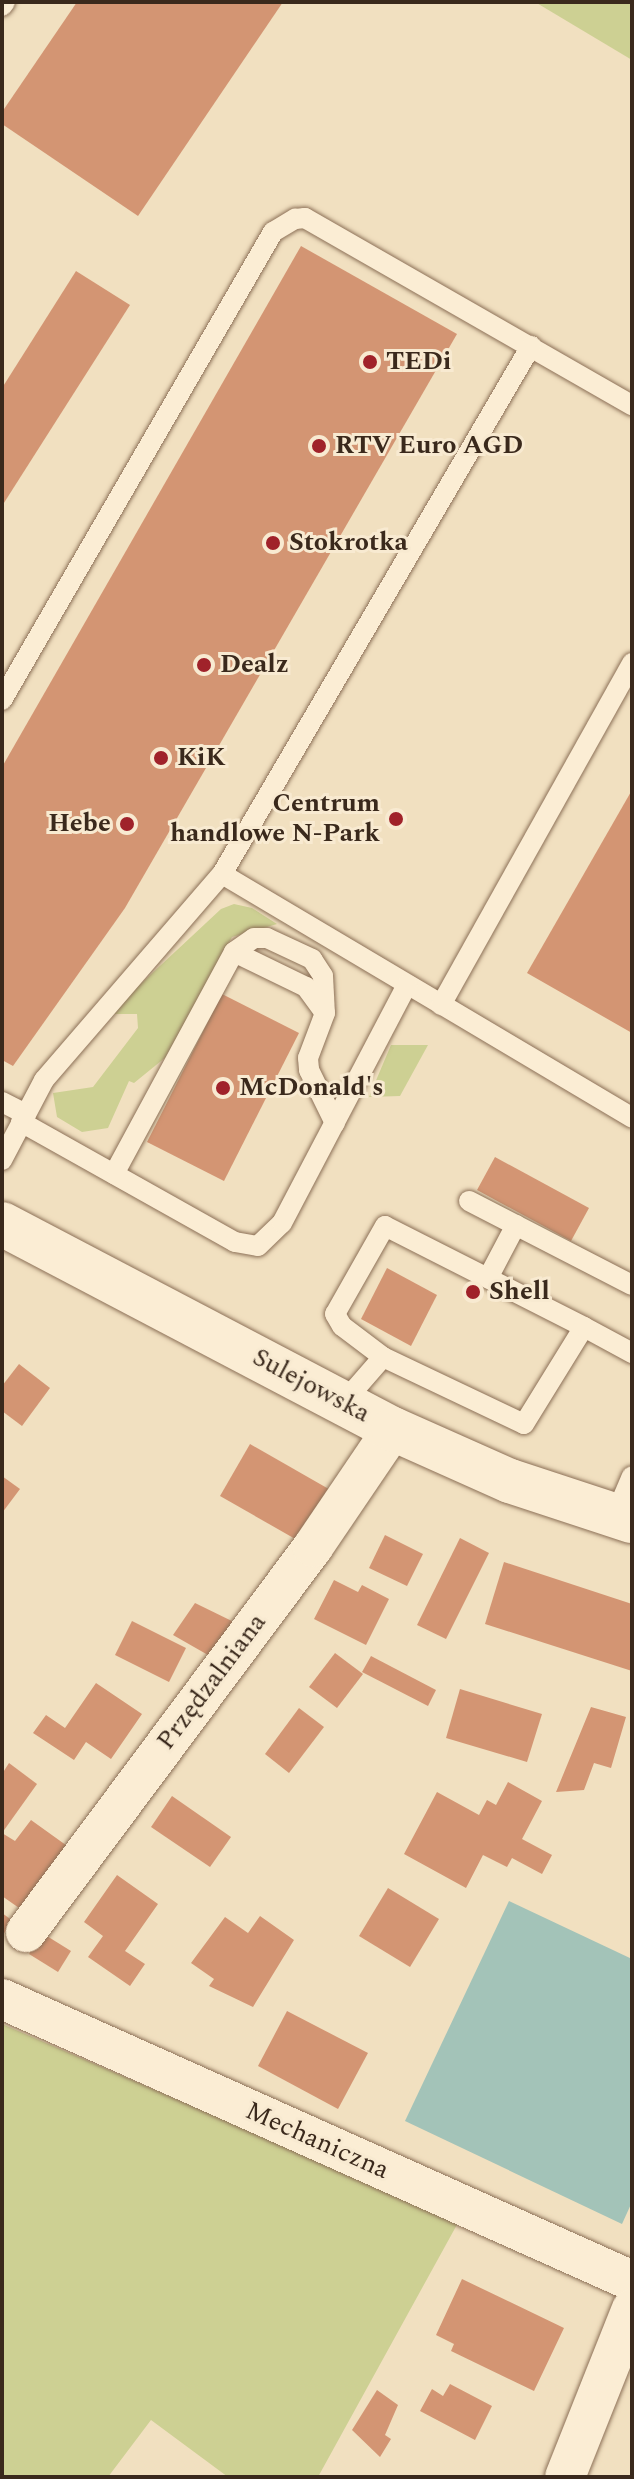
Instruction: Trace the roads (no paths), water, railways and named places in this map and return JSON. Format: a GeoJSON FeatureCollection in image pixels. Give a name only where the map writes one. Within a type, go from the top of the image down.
{"type":"FeatureCollection","features":[{"type":"Feature","properties":{"kind":"main road","name":"Sulejowska"},"geometry":{"type":"LineString","coordinates":[[2,1224],[393,1429],[510,1481],[623,1519]]}},
{"type":"Feature","properties":{"kind":"street","name":"Przędzalniana"},"geometry":{"type":"LineString","coordinates":[[26,1932],[313,1547],[393,1429]]}},
{"type":"Feature","properties":{"kind":"street","name":"Mechaniczna"},"geometry":{"type":"LineString","coordinates":[[2,1999],[632,2281]]}},
{"type":"Feature","properties":{"kind":"street"},"geometry":{"type":"LineString","coordinates":[[565,2477],[632,2309]]}},
{"type":"Feature","properties":{"kind":"lane"},"geometry":{"type":"LineString","coordinates":[[2,700],[273,232],[283,225],[305,218],[632,405]]}},
{"type":"Feature","properties":{"kind":"lane"},"geometry":{"type":"LineString","coordinates":[[2,1160],[62,1057],[222,874],[531,346]]}},
{"type":"Feature","properties":{"kind":"lane"},"geometry":{"type":"LineString","coordinates":[[441,1005],[632,663]]}},
{"type":"Feature","properties":{"kind":"lane"},"geometry":{"type":"LineString","coordinates":[[222,874],[632,1117]]}},
{"type":"Feature","properties":{"kind":"lane"},"geometry":{"type":"LineString","coordinates":[[114,1174],[234,952],[254,938],[267,938],[312,959],[323,976],[325,1013],[308,1058],[309,1070],[335,1123]]}},
{"type":"Feature","properties":{"kind":"lane"},"geometry":{"type":"LineString","coordinates":[[234,952],[306,987],[325,1013]]}},
{"type":"Feature","properties":{"kind":"lane"},"geometry":{"type":"LineString","coordinates":[[2,1102],[114,1174],[235,1242],[258,1246],[282,1223],[407,985]]}},
{"type":"Feature","properties":{"kind":"lane"},"geometry":{"type":"LineString","coordinates":[[469,1201],[632,1285]]}},
{"type":"Feature","properties":{"kind":"lane"},"geometry":{"type":"LineString","coordinates":[[488,1278],[516,1225]]}},
{"type":"Feature","properties":{"kind":"lane"},"geometry":{"type":"LineString","coordinates":[[584,1327],[524,1424],[383,1357],[342,1326],[335,1314],[385,1226],[584,1327],[632,1353]]}},
{"type":"Feature","properties":{"kind":"lane"},"geometry":{"type":"LineString","coordinates":[[343,1403],[383,1357]]}},
{"type":"Feature","properties":{"kind":"lane"},"geometry":{"type":"LineString","coordinates":[[623,1519],[632,1476]]}},
{"type":"Feature","properties":{"kind":"water"},"geometry":{"type":"Polygon","coordinates":[[[509,1901],[632,1959],[632,2202],[622,2224],[405,2121],[509,1901]]]}},
{"type":"Feature","properties":{"kind":"place","name":"TEDi"},"geometry":{"type":"Point","coordinates":[370,362]}},
{"type":"Feature","properties":{"kind":"place","name":"RTV Euro AGD"},"geometry":{"type":"Point","coordinates":[319,446]}},
{"type":"Feature","properties":{"kind":"place","name":"Stokrotka"},"geometry":{"type":"Point","coordinates":[273,543]}},
{"type":"Feature","properties":{"kind":"place","name":"Dealz"},"geometry":{"type":"Point","coordinates":[204,665]}},
{"type":"Feature","properties":{"kind":"place","name":"KiK"},"geometry":{"type":"Point","coordinates":[161,758]}},
{"type":"Feature","properties":{"kind":"place","name":"Centrum handlowe N-Park"},"geometry":{"type":"Point","coordinates":[396,819]}},
{"type":"Feature","properties":{"kind":"place","name":"Hebe"},"geometry":{"type":"Point","coordinates":[127,824]}},
{"type":"Feature","properties":{"kind":"place","name":"McDonald's"},"geometry":{"type":"Point","coordinates":[223,1088]}},
{"type":"Feature","properties":{"kind":"place","name":"Shell"},"geometry":{"type":"Point","coordinates":[473,1292]}}]}
